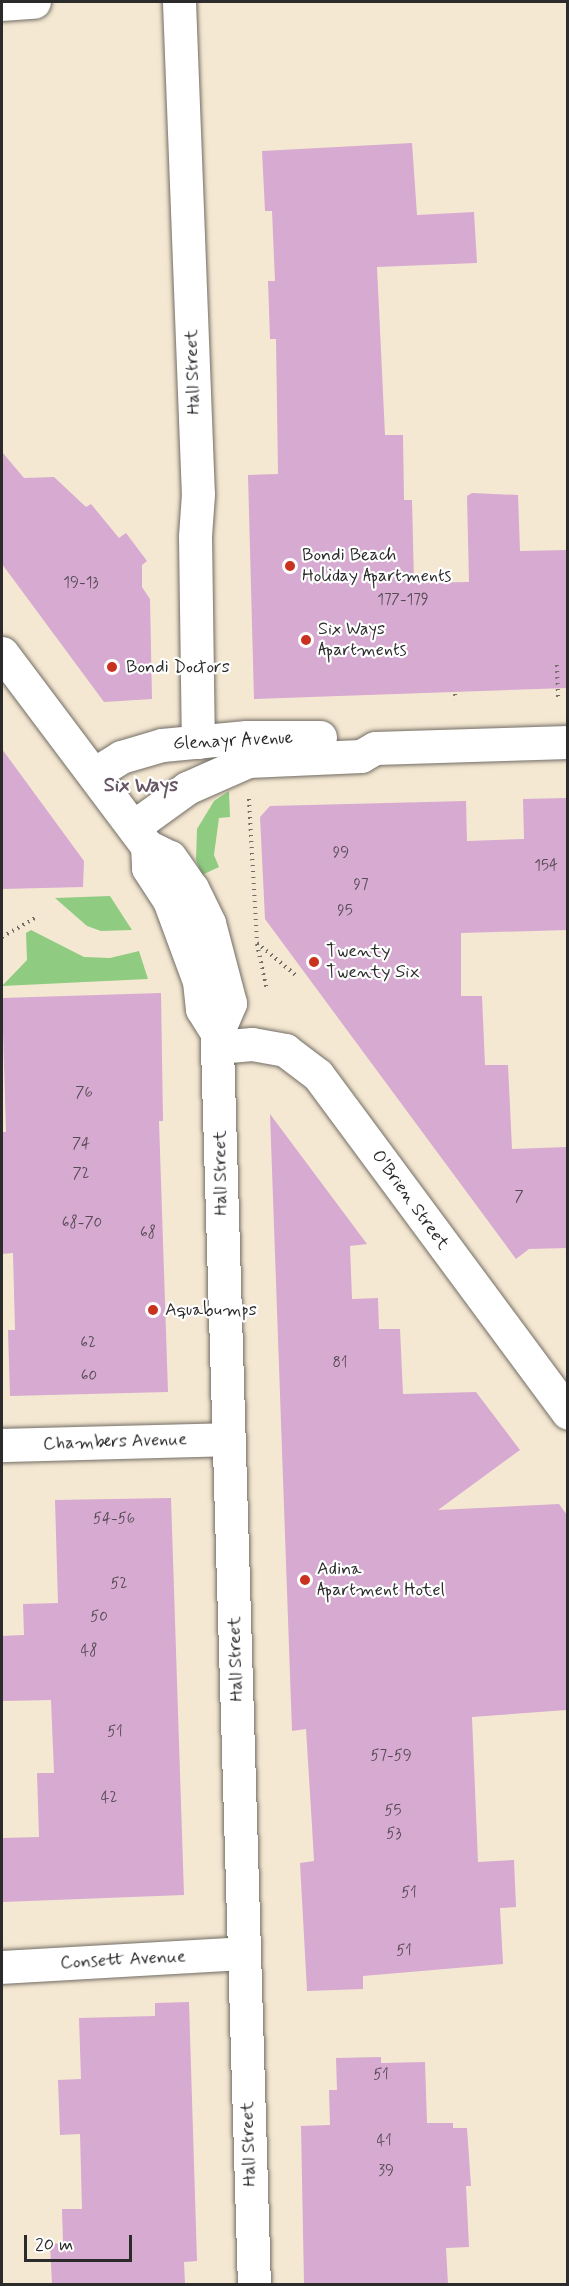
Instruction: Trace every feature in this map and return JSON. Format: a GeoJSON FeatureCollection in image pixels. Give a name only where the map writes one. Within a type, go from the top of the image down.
{"type":"FeatureCollection","features":[{"type":"Feature","properties":{"kind":"street"},"geometry":{"type":"LineString","coordinates":[[2,4],[33,2]]}},
{"type":"Feature","properties":{"kind":"street","name":"Hall Street"},"geometry":{"type":"LineString","coordinates":[[179,2],[198,494],[195,536],[198,742]]}},
{"type":"Feature","properties":{"kind":"street"},"geometry":{"type":"LineString","coordinates":[[2,653],[140,837],[148,868],[169,900],[199,981],[202,1009],[217,1040]]}},
{"type":"Feature","properties":{"kind":"street","name":"Glenayr Avenue"},"geometry":{"type":"LineString","coordinates":[[94,774],[121,757],[162,745],[247,737],[360,738],[375,748]]}},
{"type":"Feature","properties":{"kind":"street","name":"Glenayr Avenue"},"geometry":{"type":"LineString","coordinates":[[140,837],[187,788],[248,761],[361,756],[375,748],[567,742]]}},
{"type":"Feature","properties":{"kind":"street","name":"Hall Street"},"geometry":{"type":"LineString","coordinates":[[217,1040],[254,2284]]}},
{"type":"Feature","properties":{"kind":"street","name":"O'Brien Street"},"geometry":{"type":"LineString","coordinates":[[217,1040],[285,1050],[318,1074],[567,1413]]}},
{"type":"Feature","properties":{"kind":"street","name":"Chambers Avenue"},"geometry":{"type":"LineString","coordinates":[[2,1445],[228,1439]]}},
{"type":"Feature","properties":{"kind":"street","name":"Consett Avenue"},"geometry":{"type":"LineString","coordinates":[[2,1967],[244,1953]]}},
{"type":"Feature","properties":{"kind":"path"},"geometry":{"type":"LineString","coordinates":[[557,665],[558,698]]}},
{"type":"Feature","properties":{"kind":"path"},"geometry":{"type":"LineString","coordinates":[[455,694],[456,700]]}},
{"type":"Feature","properties":{"kind":"path"},"geometry":{"type":"LineString","coordinates":[[249,792],[257,943],[297,977]]}},
{"type":"Feature","properties":{"kind":"path"},"geometry":{"type":"LineString","coordinates":[[2,937],[36,917]]}},
{"type":"Feature","properties":{"kind":"green space"},"geometry":{"type":"Polygon","coordinates":[[[229,791],[230,817],[219,818],[214,855],[219,867],[202,875],[196,860],[197,829],[214,801],[229,791]]]}},
{"type":"Feature","properties":{"kind":"green space"},"geometry":{"type":"Polygon","coordinates":[[[110,896],[132,930],[101,931],[87,926],[55,898],[110,896]]]}},
{"type":"Feature","properties":{"kind":"green space"},"geometry":{"type":"Polygon","coordinates":[[[31,930],[84,957],[110,958],[139,951],[148,979],[2,986],[27,960],[26,933],[31,930]]]}},
{"type":"Feature","properties":{"kind":"building"},"geometry":{"type":"Polygon","coordinates":[[[412,143],[417,215],[474,212],[477,263],[377,267],[385,435],[403,435],[404,500],[412,500],[414,583],[469,582],[467,496],[472,493],[518,495],[520,551],[567,550],[567,688],[254,699],[248,475],[278,474],[276,339],[270,339],[268,281],[275,281],[272,211],[265,211],[262,151],[412,143]]]}},
{"type":"Feature","properties":{"kind":"building"},"geometry":{"type":"Polygon","coordinates":[[[2,452],[24,478],[54,477],[86,507],[91,504],[119,538],[126,533],[147,561],[142,565],[142,587],[150,599],[152,699],[104,702],[2,564],[2,452]]]}},
{"type":"Feature","properties":{"kind":"building"},"geometry":{"type":"Polygon","coordinates":[[[2,749],[84,861],[83,887],[2,889],[2,749]]]}},
{"type":"Feature","properties":{"kind":"building"},"geometry":{"type":"Polygon","coordinates":[[[567,798],[567,930],[461,933],[461,996],[482,996],[485,1065],[508,1065],[512,1149],[567,1147],[567,1248],[529,1249],[516,1259],[265,919],[260,817],[270,806],[466,801],[467,841],[524,839],[523,799],[567,798]]]}},
{"type":"Feature","properties":{"kind":"building"},"geometry":{"type":"Polygon","coordinates":[[[161,993],[163,1121],[159,1121],[168,1392],[10,1396],[8,1330],[15,1330],[13,1253],[2,1254],[2,1132],[6,1132],[2,998],[161,993]]]}},
{"type":"Feature","properties":{"kind":"building"},"geometry":{"type":"Polygon","coordinates":[[[270,1114],[367,1244],[350,1246],[352,1299],[378,1298],[379,1329],[400,1329],[403,1394],[476,1392],[520,1450],[438,1510],[559,1504],[567,1515],[567,1710],[472,1717],[478,1862],[514,1860],[516,1907],[500,1908],[503,1964],[363,1976],[363,1989],[307,1991],[300,1863],[314,1861],[306,1729],[292,1731],[270,1114]]]}},
{"type":"Feature","properties":{"kind":"building"},"geometry":{"type":"Polygon","coordinates":[[[171,1498],[184,1895],[2,1902],[2,1838],[39,1837],[37,1773],[54,1773],[51,1700],[2,1701],[2,1636],[24,1635],[23,1604],[58,1603],[55,1500],[171,1498]]]}},
{"type":"Feature","properties":{"kind":"building"},"geometry":{"type":"Polygon","coordinates":[[[189,2002],[197,2261],[184,2262],[185,2284],[52,2284],[50,2244],[63,2243],[62,2209],[82,2209],[80,2134],[60,2135],[58,2080],[81,2079],[79,2018],[155,2016],[155,2003],[189,2002]]]}},
{"type":"Feature","properties":{"kind":"building"},"geometry":{"type":"Polygon","coordinates":[[[381,2057],[381,2063],[425,2062],[427,2123],[453,2123],[453,2128],[467,2128],[471,2186],[466,2186],[469,2247],[446,2248],[448,2284],[304,2284],[301,2126],[330,2125],[329,2090],[337,2090],[336,2058],[381,2057]]]}},
{"type":"Feature","properties":{"kind":"place","name":"Bondi Beach Holiday Apartments"},"geometry":{"type":"Point","coordinates":[290,566]}},
{"type":"Feature","properties":{"kind":"place","name":"Six Ways Apartments"},"geometry":{"type":"Point","coordinates":[306,640]}},
{"type":"Feature","properties":{"kind":"place","name":"Bondi Doctors"},"geometry":{"type":"Point","coordinates":[112,667]}},
{"type":"Feature","properties":{"kind":"place","name":"Twenty Twenty Six"},"geometry":{"type":"Point","coordinates":[314,962]}},
{"type":"Feature","properties":{"kind":"place","name":"Aquabumps"},"geometry":{"type":"Point","coordinates":[153,1310]}},
{"type":"Feature","properties":{"kind":"place","name":"Adina Apartment Hotel"},"geometry":{"type":"Point","coordinates":[305,1580]}},
{"type":"Feature","properties":{"kind":"district","name":"Six Ways"},"geometry":{"type":"Point","coordinates":[141,785]}}]}
